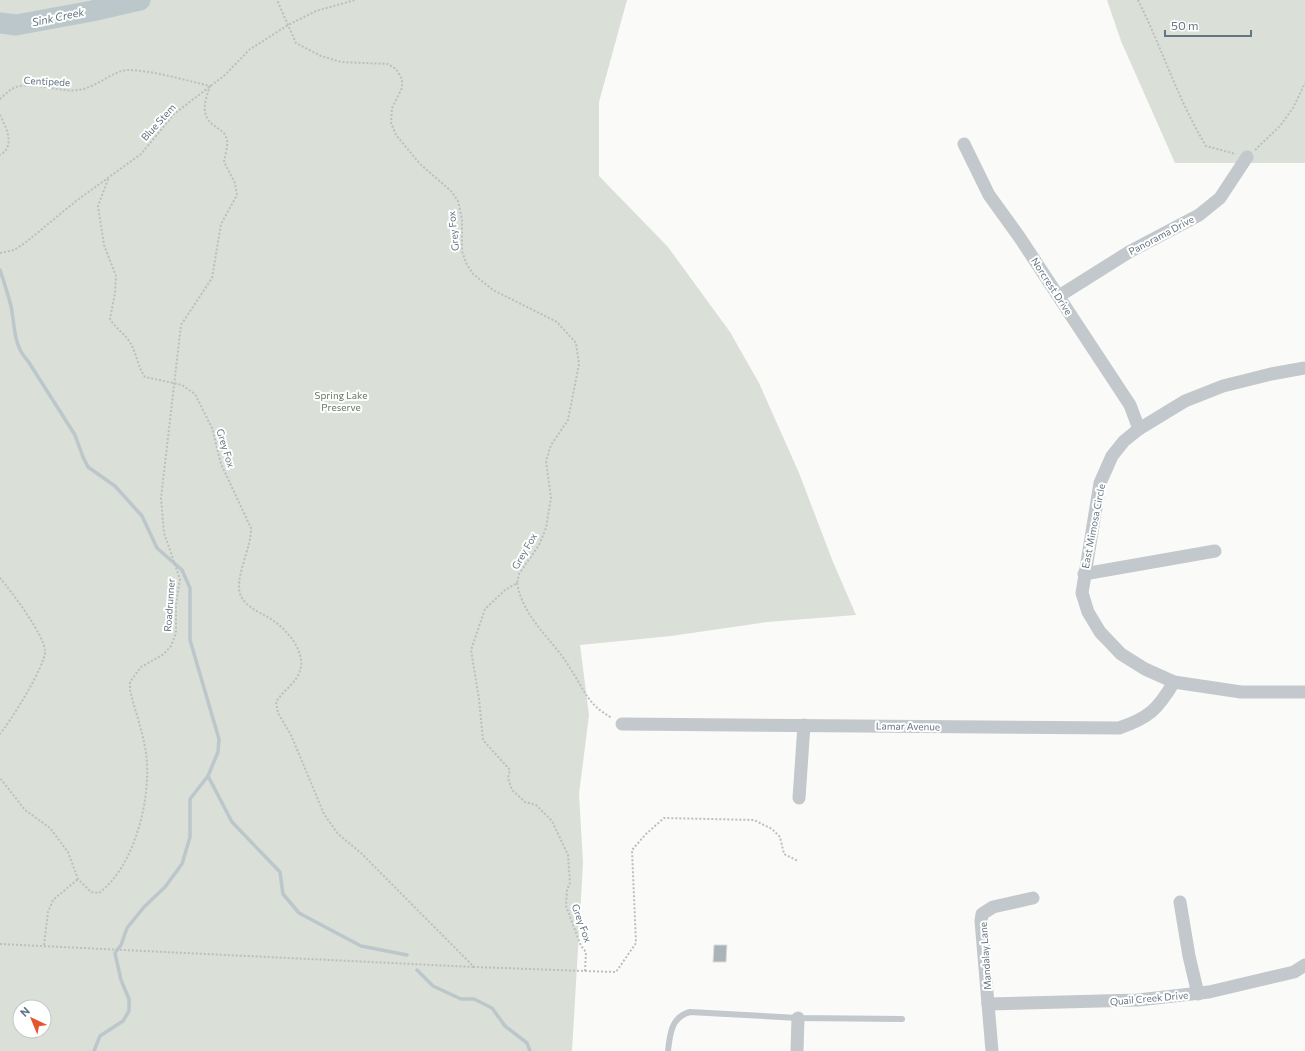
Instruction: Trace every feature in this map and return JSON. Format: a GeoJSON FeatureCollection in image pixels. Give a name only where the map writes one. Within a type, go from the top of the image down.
{"type":"FeatureCollection","features":[{"type":"Feature","properties":{"kind":"street","name":"Norcrest Drive"},"geometry":{"type":"LineString","coordinates":[[964,144],[989,195],[1059,296],[1130,405],[1139,429]]}},
{"type":"Feature","properties":{"kind":"street","name":"Panorama Drive"},"geometry":{"type":"LineString","coordinates":[[1059,296],[1129,252],[1199,215],[1220,198],[1247,157]]}},
{"type":"Feature","properties":{"kind":"street","name":"East Mimosa Circle"},"geometry":{"type":"LineString","coordinates":[[1305,368],[1271,374],[1223,386],[1185,401],[1139,429],[1124,441],[1112,456],[1100,483],[1082,593],[1088,612],[1100,632],[1121,654],[1145,669],[1174,682],[1241,692],[1305,692]]}},
{"type":"Feature","properties":{"kind":"street"},"geometry":{"type":"LineString","coordinates":[[1084,574],[1215,551]]}},
{"type":"Feature","properties":{"kind":"street","name":"Lamar Avenue"},"geometry":{"type":"LineString","coordinates":[[622,724],[1119,728],[1140,721],[1161,704],[1174,682]]}},
{"type":"Feature","properties":{"kind":"street"},"geometry":{"type":"LineString","coordinates":[[800,798],[804,725]]}},
{"type":"Feature","properties":{"kind":"street","name":"Mandalay Lane"},"geometry":{"type":"LineString","coordinates":[[992,1051],[981,921],[982,914],[993,907],[1033,898]]}},
{"type":"Feature","properties":{"kind":"street"},"geometry":{"type":"LineString","coordinates":[[1180,902],[1189,956],[1198,994]]}},
{"type":"Feature","properties":{"kind":"street","name":"Quail Creek Drive"},"geometry":{"type":"LineString","coordinates":[[988,1004],[1138,1000],[1198,994],[1294,972],[1305,965]]}},
{"type":"Feature","properties":{"kind":"street"},"geometry":{"type":"LineString","coordinates":[[797,1051],[798,1018]]}},
{"type":"Feature","properties":{"kind":"lane"},"geometry":{"type":"LineString","coordinates":[[668,1051],[673,1023],[678,1017],[690,1012],[798,1018],[902,1019]]}},
{"type":"Feature","properties":{"kind":"path","name":"Grey Fox"},"geometry":{"type":"LineString","coordinates":[[277,0],[296,43],[321,56],[341,62],[388,64],[396,69],[402,79],[402,88],[392,108],[391,123],[396,135],[420,164],[451,191],[458,202],[462,219],[462,251],[466,263],[473,274],[493,290],[556,322],[576,343],[579,364],[568,420],[551,445],[546,461],[551,498],[546,528],[539,545],[519,574],[517,583],[505,590],[485,608],[471,650],[479,699],[483,740],[510,770],[508,778],[512,790],[525,802],[536,805],[552,821],[568,855],[570,883],[567,890],[566,906],[581,946],[586,952],[584,971]]}},
{"type":"Feature","properties":{"kind":"path","name":"Blue Stem"},"geometry":{"type":"LineString","coordinates":[[0,253],[14,250],[25,243],[76,201],[141,154],[174,114],[225,74],[249,50],[288,25],[316,12],[355,0]]}},
{"type":"Feature","properties":{"kind":"path"},"geometry":{"type":"LineString","coordinates":[[1138,0],[1154,31],[1192,123],[1206,146],[1247,157],[1280,126],[1293,108],[1305,83]]}},
{"type":"Feature","properties":{"kind":"path","name":"Centipede"},"geometry":{"type":"LineString","coordinates":[[0,99],[12,88],[25,86],[77,91],[92,88],[106,78],[126,70],[140,71],[210,86]]}},
{"type":"Feature","properties":{"kind":"path","name":"Roadrunner"},"geometry":{"type":"LineString","coordinates":[[0,778],[26,810],[50,828],[68,852],[78,879],[91,892],[99,893],[110,885],[132,848],[138,831],[146,794],[146,753],[130,690],[130,682],[142,667],[164,654],[171,646],[176,633],[176,604],[180,579],[164,533],[161,498],[181,325],[212,278],[221,224],[236,195],[235,183],[224,162],[228,144],[225,134],[212,124],[204,114],[205,102],[210,86]]}},
{"type":"Feature","properties":{"kind":"path"},"geometry":{"type":"LineString","coordinates":[[0,115],[8,132],[9,144],[4,153],[0,155]]}},
{"type":"Feature","properties":{"kind":"path","name":"Grey Fox"},"geometry":{"type":"LineString","coordinates":[[108,179],[98,206],[104,245],[116,276],[115,293],[110,319],[115,327],[129,340],[133,347],[139,369],[145,377],[182,385],[195,394],[212,428],[221,464],[251,528],[252,538],[240,574],[241,596],[250,607],[275,622],[294,641],[300,653],[301,670],[295,681],[282,693],[276,702],[278,713],[291,735],[324,814],[338,834],[361,853],[474,967]]}},
{"type":"Feature","properties":{"kind":"path"},"geometry":{"type":"LineString","coordinates":[[0,578],[26,614],[42,640],[46,651],[39,669],[9,723],[0,734]]}},
{"type":"Feature","properties":{"kind":"path"},"geometry":{"type":"LineString","coordinates":[[517,583],[519,595],[533,622],[570,667],[586,697],[601,712],[622,724]]}},
{"type":"Feature","properties":{"kind":"path"},"geometry":{"type":"LineString","coordinates":[[0,944],[474,967],[616,972],[636,943],[632,850],[646,834],[664,818],[754,820],[772,829],[780,837],[784,854],[798,861]]}},
{"type":"Feature","properties":{"kind":"path"},"geometry":{"type":"LineString","coordinates":[[44,945],[48,912],[53,900],[78,879]]}},
{"type":"Feature","properties":{"kind":"green space","name":"Spring Lake Preserve"},"geometry":{"type":"Polygon","coordinates":[[[0,0],[627,0],[599,102],[599,176],[668,247],[730,332],[759,383],[799,473],[833,562],[856,615],[767,622],[671,636],[580,645],[589,715],[579,794],[583,863],[572,1051],[0,1051],[0,0]]]}},
{"type":"Feature","properties":{"kind":"green space"},"geometry":{"type":"Polygon","coordinates":[[[1107,0],[1305,0],[1305,163],[1175,163],[1121,41],[1107,0]]]}},
{"type":"Feature","properties":{"kind":"building"},"geometry":{"type":"Polygon","coordinates":[[[714,945],[727,945],[726,962],[713,962],[714,945]]]}},
{"type":"Feature","properties":{"kind":"waterway","name":"Sink Creek"},"geometry":{"type":"LineString","coordinates":[[0,23],[16,25],[92,11],[140,0]]}},
{"type":"Feature","properties":{"kind":"waterway"},"geometry":{"type":"LineString","coordinates":[[0,270],[11,306],[15,335],[20,349],[75,435],[88,467],[115,486],[142,516],[157,548],[182,570],[190,588],[190,640],[219,739],[218,752],[208,776],[190,799],[190,837],[182,864],[165,887],[144,907],[127,928],[121,945],[115,953],[121,980],[129,999],[129,1011],[123,1021],[100,1036],[94,1051]]}},
{"type":"Feature","properties":{"kind":"waterway"},"geometry":{"type":"LineString","coordinates":[[208,776],[232,822],[280,872],[283,894],[299,913],[361,946],[407,955]]}},
{"type":"Feature","properties":{"kind":"waterway"},"geometry":{"type":"LineString","coordinates":[[417,970],[433,986],[461,999],[474,999],[492,1008],[505,1026],[527,1043],[530,1051]]}}]}
